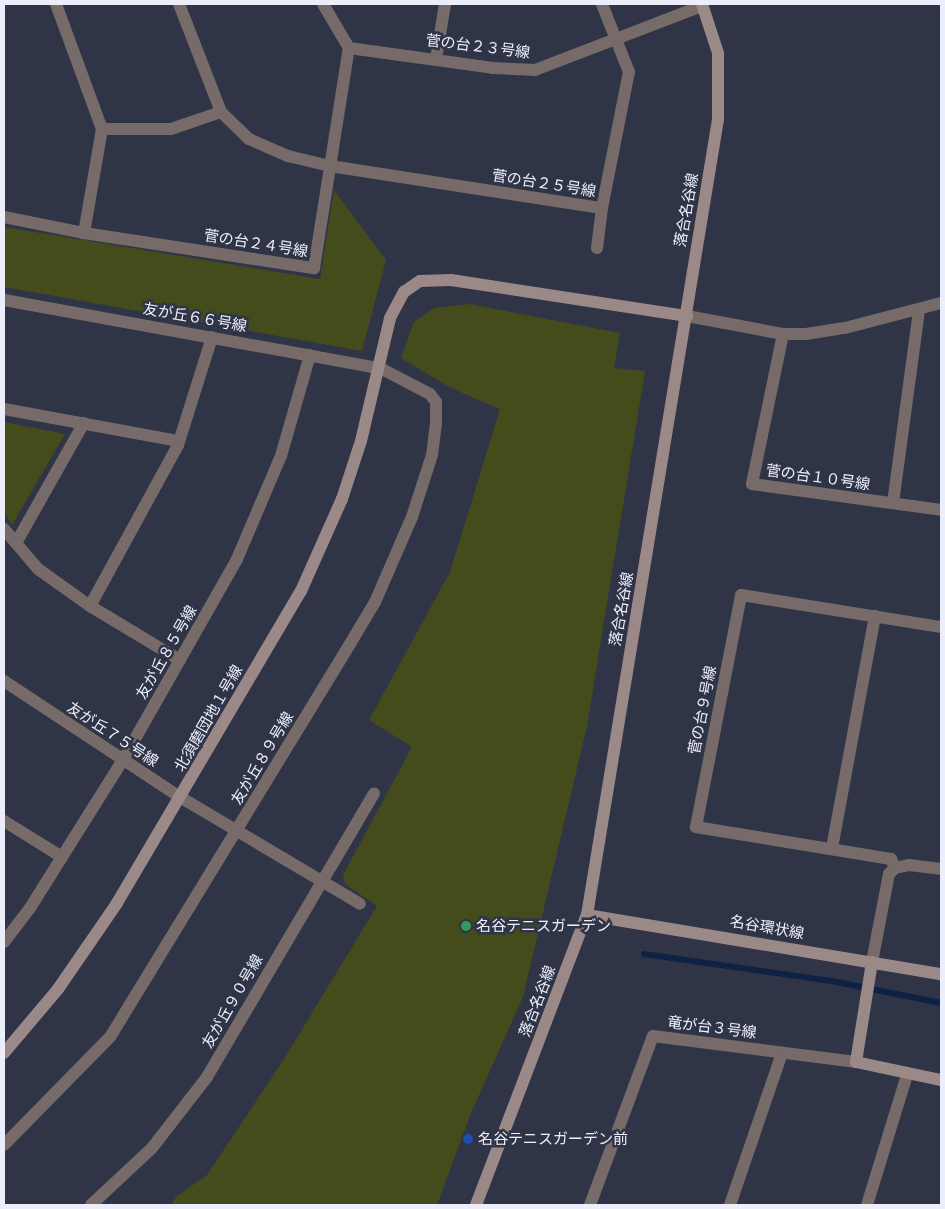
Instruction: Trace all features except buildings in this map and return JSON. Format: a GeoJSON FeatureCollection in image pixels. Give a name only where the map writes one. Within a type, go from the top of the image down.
{"type":"FeatureCollection","features":[{"type":"Feature","properties":{"kind":"street"},"geometry":{"type":"LineString","coordinates":[[56,4],[102,129],[84,233]]}},
{"type":"Feature","properties":{"kind":"street"},"geometry":{"type":"LineString","coordinates":[[102,129],[172,129],[221,112],[179,4]]}},
{"type":"Feature","properties":{"kind":"street"},"geometry":{"type":"LineString","coordinates":[[323,4],[349,48]]}},
{"type":"Feature","properties":{"kind":"street"},"geometry":{"type":"LineString","coordinates":[[436,59],[445,4]]}},
{"type":"Feature","properties":{"kind":"street","name":"菅の台２５号線"},"geometry":{"type":"LineString","coordinates":[[221,112],[250,139],[288,156],[330,166],[602,208],[629,72],[602,4]]}},
{"type":"Feature","properties":{"kind":"street","name":"菅の台２３号線"},"geometry":{"type":"LineString","coordinates":[[349,48],[493,68],[534,70],[617,41],[704,5]]}},
{"type":"Feature","properties":{"kind":"street","name":"落合名谷線"},"geometry":{"type":"LineString","coordinates":[[476,1205],[587,914],[687,316],[721,88],[718,53],[704,5]]}},
{"type":"Feature","properties":{"kind":"street","name":"菅の台２４号線"},"geometry":{"type":"LineString","coordinates":[[4,217],[84,233],[314,268],[349,48]]}},
{"type":"Feature","properties":{"kind":"street"},"geometry":{"type":"LineString","coordinates":[[597,248],[602,208]]}},
{"type":"Feature","properties":{"kind":"street","name":"北須磨団地１号線"},"geometry":{"type":"LineString","coordinates":[[4,1053],[64,981],[117,903],[312,569],[342,499],[380,368],[388,324],[397,302],[404,292],[420,281],[451,280],[687,316]]}},
{"type":"Feature","properties":{"kind":"street","name":"友が丘６６号線"},"geometry":{"type":"LineString","coordinates":[[4,300],[380,368]]}},
{"type":"Feature","properties":{"kind":"street"},"geometry":{"type":"LineString","coordinates":[[687,316],[783,334],[845,328],[941,303]]}},
{"type":"Feature","properties":{"kind":"street"},"geometry":{"type":"LineString","coordinates":[[894,503],[920,310]]}},
{"type":"Feature","properties":{"kind":"street","name":"菅の台１０号線"},"geometry":{"type":"LineString","coordinates":[[783,334],[752,484],[941,510]]}},
{"type":"Feature","properties":{"kind":"street"},"geometry":{"type":"LineString","coordinates":[[90,606],[179,441],[212,337]]}},
{"type":"Feature","properties":{"kind":"street","name":"友が丘８５号線"},"geometry":{"type":"LineString","coordinates":[[4,942],[62,858],[123,760],[237,559],[281,456],[310,355]]}},
{"type":"Feature","properties":{"kind":"street","name":"友が丘８９号線"},"geometry":{"type":"LineString","coordinates":[[4,1145],[110,1036],[238,831],[375,602],[412,517],[432,455],[436,402],[430,394],[380,368]]}},
{"type":"Feature","properties":{"kind":"street"},"geometry":{"type":"LineString","coordinates":[[4,409],[179,441]]}},
{"type":"Feature","properties":{"kind":"street"},"geometry":{"type":"LineString","coordinates":[[16,543],[84,423]]}},
{"type":"Feature","properties":{"kind":"street"},"geometry":{"type":"LineString","coordinates":[[4,529],[38,569],[90,606],[180,660]]}},
{"type":"Feature","properties":{"kind":"street","name":"菅の台９号線"},"geometry":{"type":"LineString","coordinates":[[895,868],[891,859],[696,826],[741,595],[941,626]]}},
{"type":"Feature","properties":{"kind":"street"},"geometry":{"type":"LineString","coordinates":[[832,848],[875,616]]}},
{"type":"Feature","properties":{"kind":"street","name":"友が丘７５号線"},"geometry":{"type":"LineString","coordinates":[[4,681],[180,797],[360,904]]}},
{"type":"Feature","properties":{"kind":"street","name":"友が丘９０号線"},"geometry":{"type":"LineString","coordinates":[[91,1205],[152,1148],[207,1077],[374,794]]}},
{"type":"Feature","properties":{"kind":"street"},"geometry":{"type":"LineString","coordinates":[[4,821],[62,858]]}},
{"type":"Feature","properties":{"kind":"street"},"geometry":{"type":"LineString","coordinates":[[941,870],[909,865],[895,868],[889,874],[872,962],[856,1062],[907,1075],[941,1080]]}},
{"type":"Feature","properties":{"kind":"street","name":"名谷環状線"},"geometry":{"type":"LineString","coordinates":[[587,914],[941,974]]}},
{"type":"Feature","properties":{"kind":"street","name":"竜が台３号線"},"geometry":{"type":"LineString","coordinates":[[590,1205],[653,1036],[856,1062]]}},
{"type":"Feature","properties":{"kind":"street"},"geometry":{"type":"LineString","coordinates":[[730,1205],[782,1053]]}},
{"type":"Feature","properties":{"kind":"street"},"geometry":{"type":"LineString","coordinates":[[867,1205],[907,1075]]}},
{"type":"Feature","properties":{"kind":"green space"},"geometry":{"type":"Polygon","coordinates":[[[334,190],[386,260],[362,351],[4,287],[4,227],[320,279],[334,190]]]}},
{"type":"Feature","properties":{"kind":"green space"},"geometry":{"type":"Polygon","coordinates":[[[469,304],[620,333],[614,368],[645,371],[587,726],[523,997],[471,1113],[437,1205],[171,1205],[176,1197],[207,1175],[284,1059],[377,906],[345,884],[343,875],[412,747],[369,720],[450,572],[500,409],[451,388],[401,358],[414,322],[434,308],[469,304]]]}},
{"type":"Feature","properties":{"kind":"green space"},"geometry":{"type":"Polygon","coordinates":[[[4,422],[65,434],[12,525],[4,512],[4,422]]]}},
{"type":"Feature","properties":{"kind":"waterway"},"geometry":{"type":"LineString","coordinates":[[644,954],[832,981],[941,1003]]}},
{"type":"Feature","properties":{"kind":"place","name":"名谷テニスガーデン"},"geometry":{"type":"Point","coordinates":[466,926]}},
{"type":"Feature","properties":{"kind":"place","name":"名谷テニスガーデン前"},"geometry":{"type":"Point","coordinates":[468,1139]}}]}
